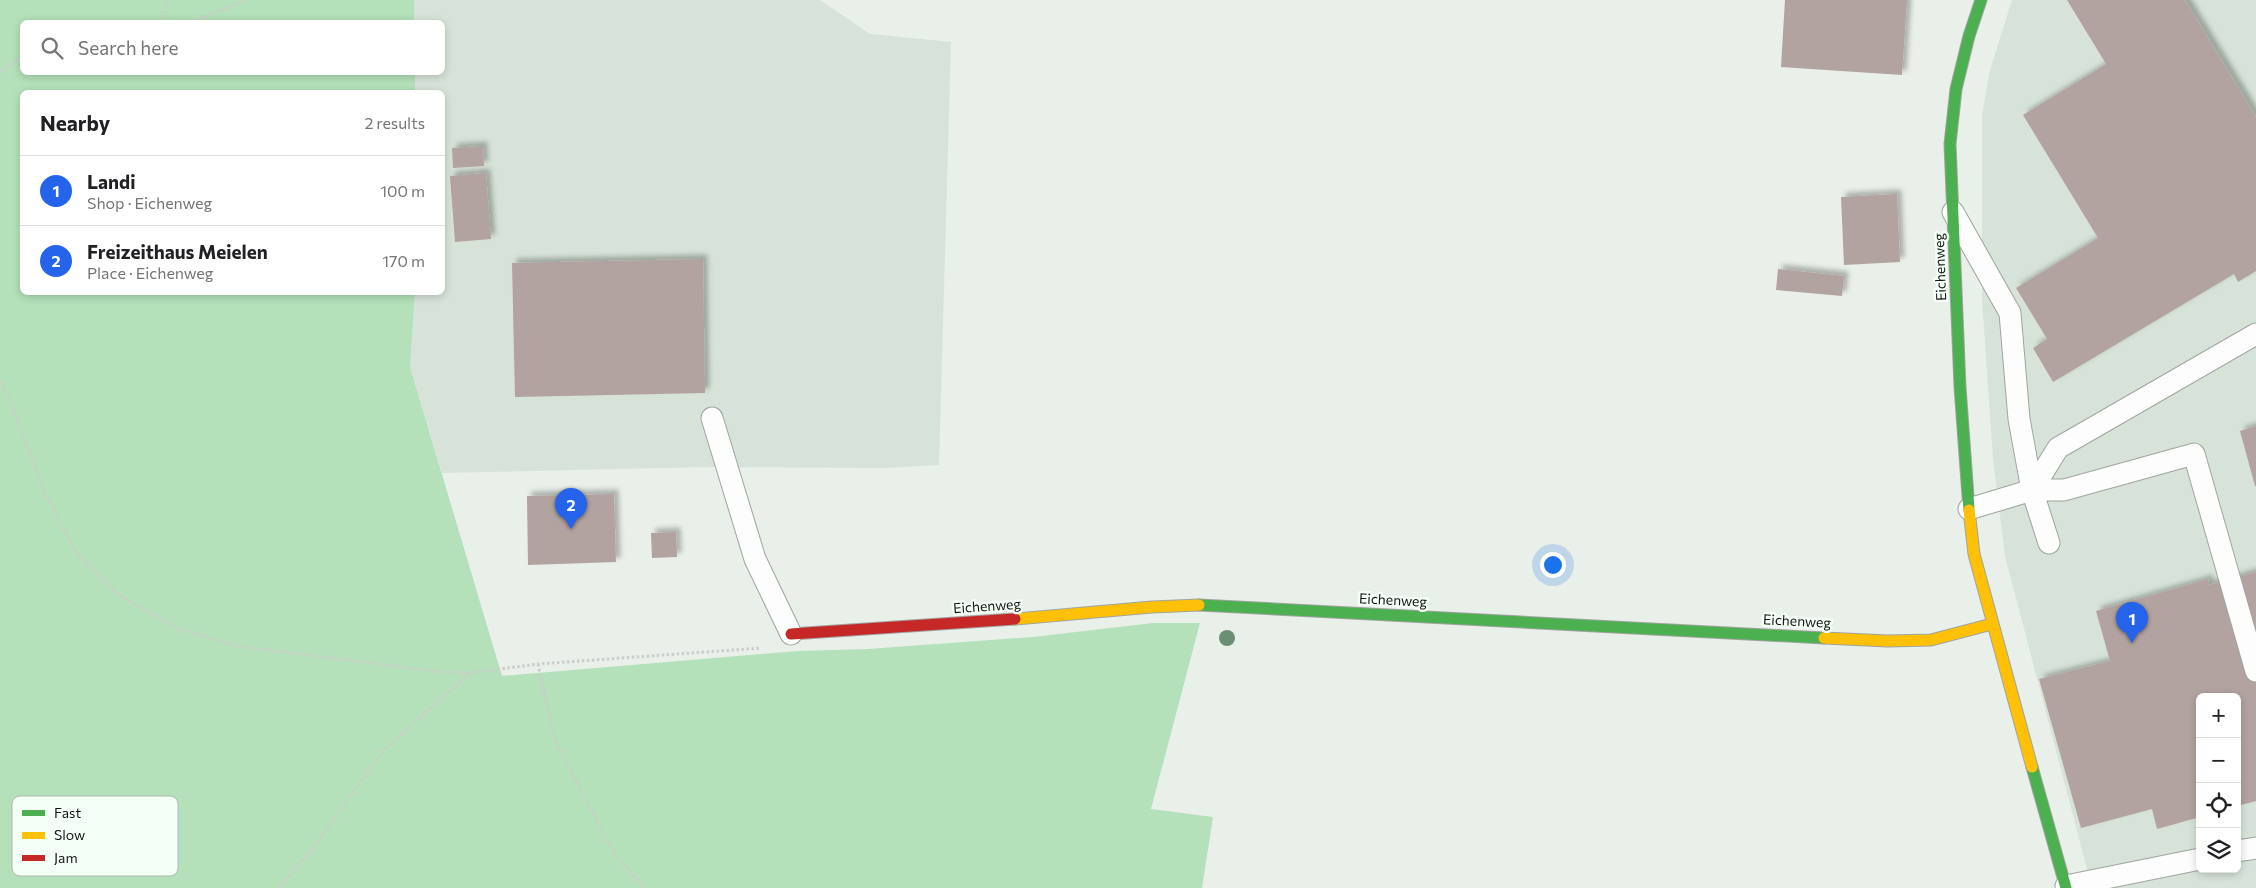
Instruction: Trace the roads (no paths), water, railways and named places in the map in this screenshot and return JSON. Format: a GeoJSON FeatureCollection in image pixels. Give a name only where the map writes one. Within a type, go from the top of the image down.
{"type":"FeatureCollection","features":[{"type":"Feature","properties":{"kind":"street","name":"Eichenweg"},"geometry":{"type":"LineString","coordinates":[[1981,0],[1969,36],[1956,88],[1950,144],[1960,387],[1969,509],[1974,554],[2066,887]]}},
{"type":"Feature","properties":{"kind":"street","name":"Eichenweg"},"geometry":{"type":"LineString","coordinates":[[791,634],[1201,605],[1910,641],[1931,640],[1992,624]]}},
{"type":"Feature","properties":{"kind":"lane"},"geometry":{"type":"LineString","coordinates":[[1953,212],[2010,313],[2019,418],[2032,490],[2049,543]]}},
{"type":"Feature","properties":{"kind":"lane"},"geometry":{"type":"LineString","coordinates":[[2032,490],[2058,448],[2256,334]]}},
{"type":"Feature","properties":{"kind":"lane"},"geometry":{"type":"LineString","coordinates":[[712,418],[755,559],[791,634]]}},
{"type":"Feature","properties":{"kind":"lane"},"geometry":{"type":"LineString","coordinates":[[1969,509],[2032,490],[2064,490],[2194,454],[2256,672]]}},
{"type":"Feature","properties":{"kind":"lane"},"geometry":{"type":"LineString","coordinates":[[2241,850],[2256,848]]}},
{"type":"Feature","properties":{"kind":"lane"},"geometry":{"type":"LineString","coordinates":[[2066,887],[2196,860]]}},
{"type":"Feature","properties":{"kind":"place","name":"Freizeithaus Meielen"},"geometry":{"type":"Point","coordinates":[571,529]}},
{"type":"Feature","properties":{"kind":"place","name":"Landi"},"geometry":{"type":"Point","coordinates":[2132,643]}}]}
